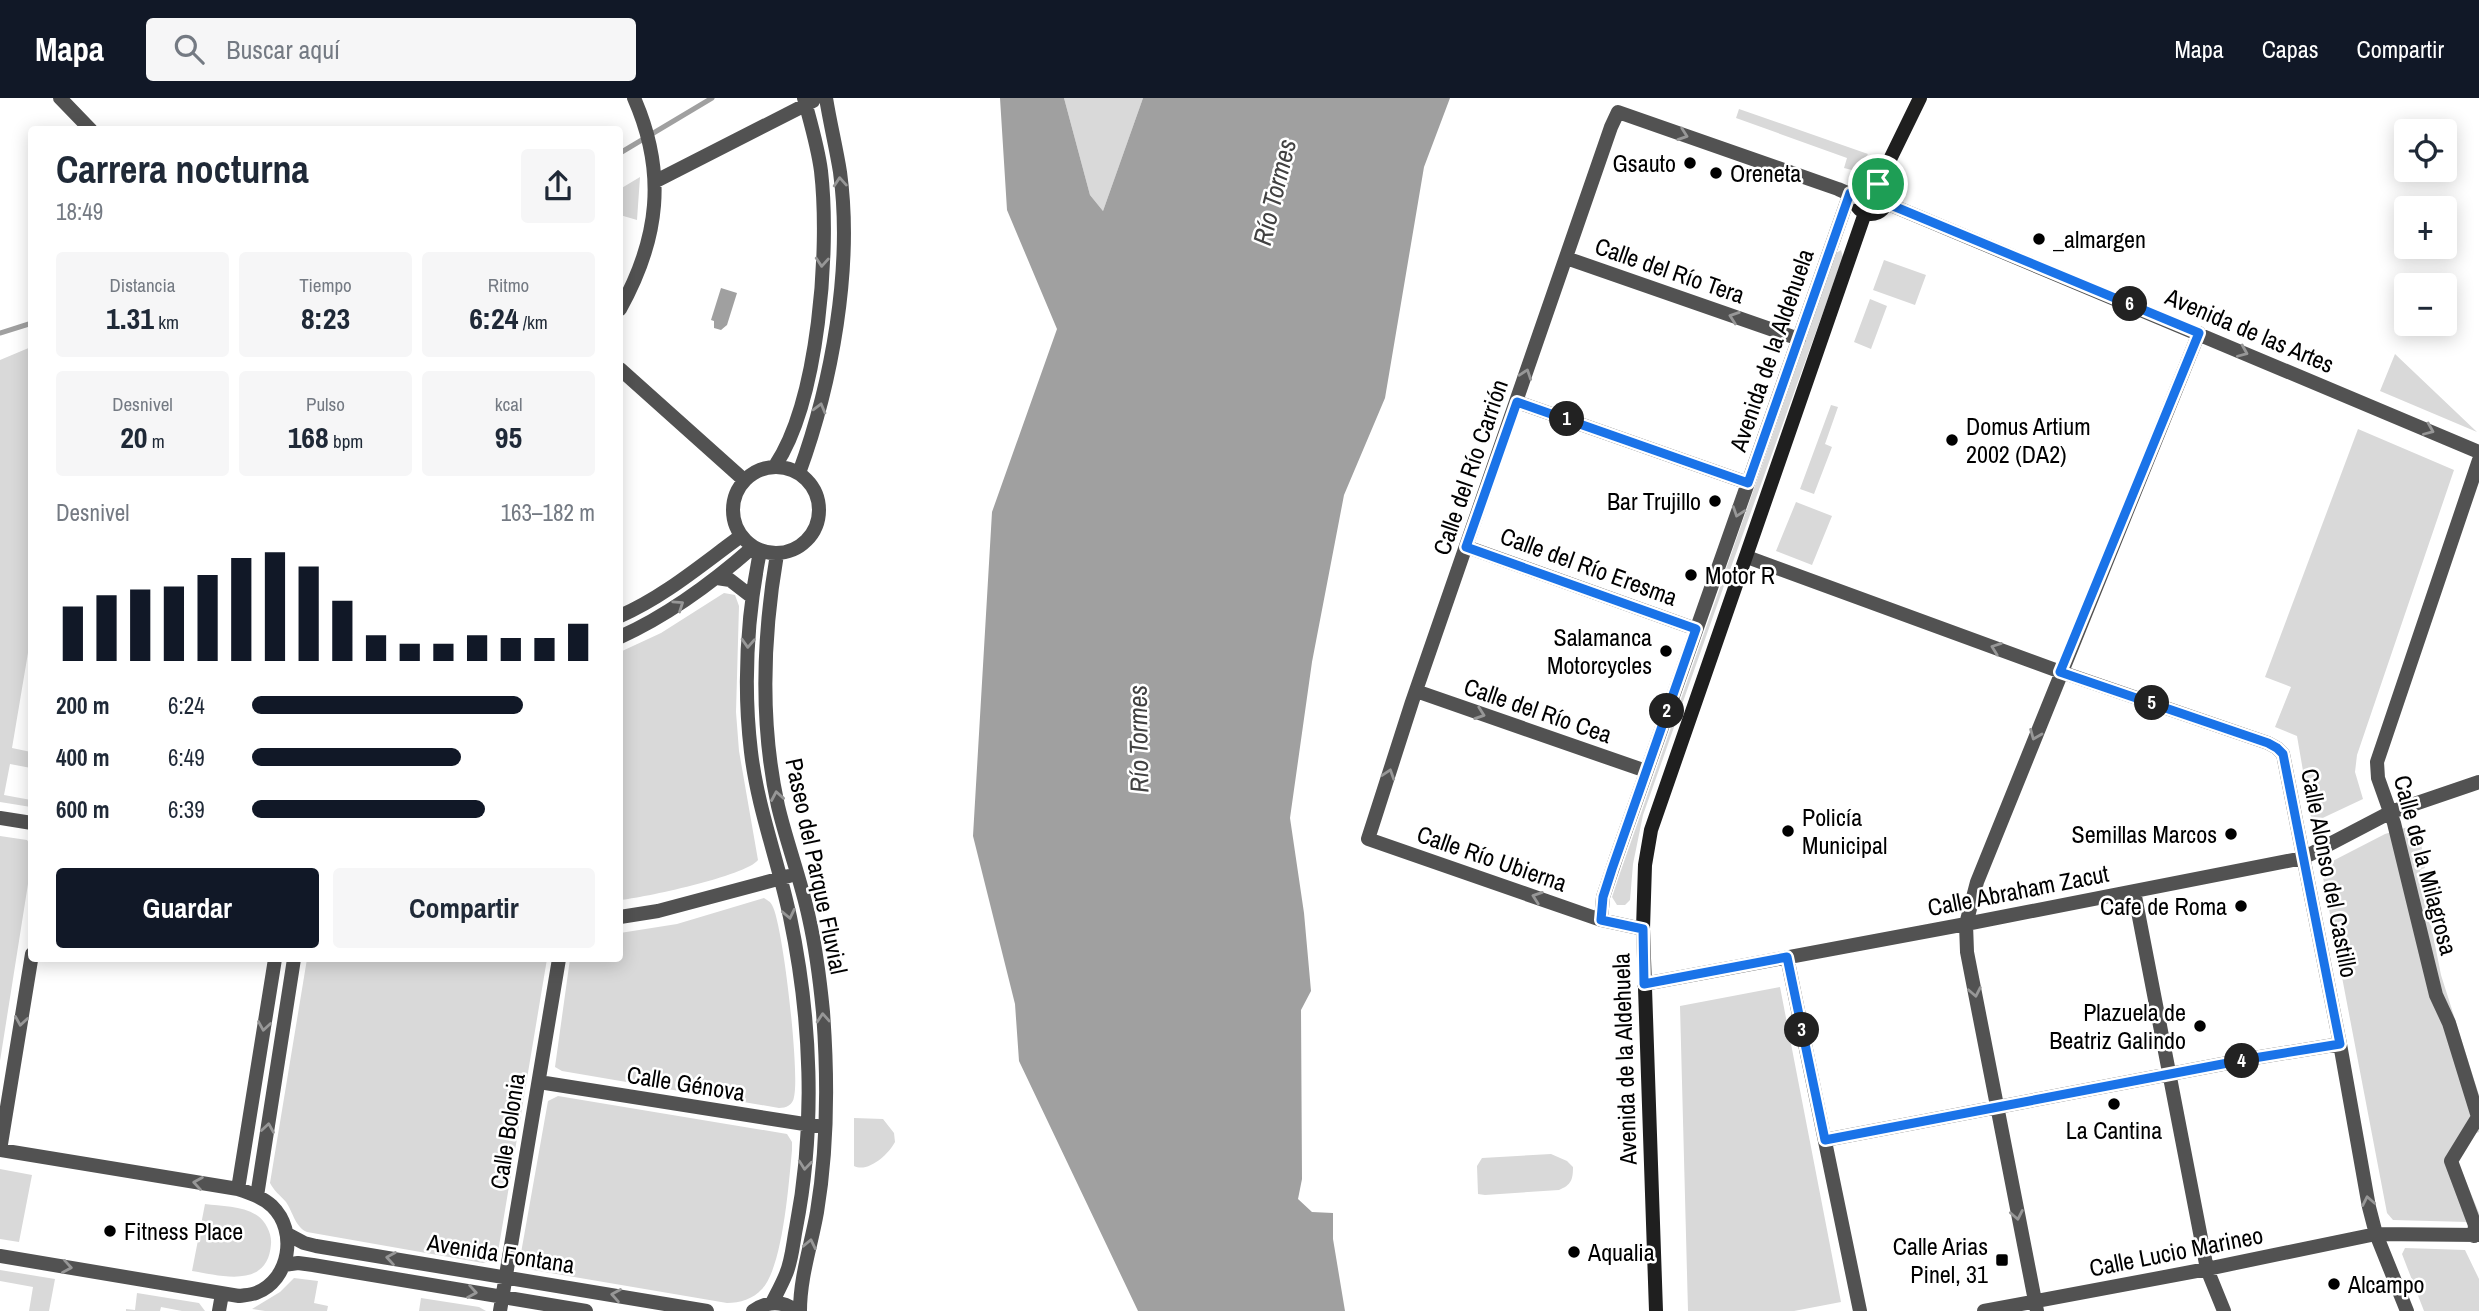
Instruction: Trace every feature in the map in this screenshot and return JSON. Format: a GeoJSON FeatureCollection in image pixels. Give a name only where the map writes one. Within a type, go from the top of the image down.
{"type":"FeatureCollection","features":[{"type":"Feature","properties":{"kind":"main road"},"geometry":{"type":"LineString","coordinates":[[1878,184],[1920,98]]}},
{"type":"Feature","properties":{"kind":"main road"},"geometry":{"type":"LineString","coordinates":[[1865,184],[1878,184],[1885,191],[1886,203],[1880,212],[1865,213],[1858,207],[1853,195],[1865,184]]}},
{"type":"Feature","properties":{"kind":"main road","name":"Avenida de la Aldehuela"},"geometry":{"type":"LineString","coordinates":[[1656,1311],[1643,929],[1645,865],[1651,830],[1865,213]]}},
{"type":"Feature","properties":{"kind":"street"},"geometry":{"type":"LineString","coordinates":[[60,98],[86,126]]}},
{"type":"Feature","properties":{"kind":"street"},"geometry":{"type":"LineString","coordinates":[[623,303],[641,265],[652,225],[656,181],[645,124],[634,98]]}},
{"type":"Feature","properties":{"kind":"street"},"geometry":{"type":"LineString","coordinates":[[656,181],[805,101],[825,98],[840,174],[843,249],[841,284],[822,404],[800,473]]}},
{"type":"Feature","properties":{"kind":"street"},"geometry":{"type":"LineString","coordinates":[[775,466],[788,447],[803,398],[814,353],[820,292],[823,246],[821,168],[805,101]]}},
{"type":"Feature","properties":{"kind":"street","name":"Calle del Río Carrión"},"geometry":{"type":"LineString","coordinates":[[1368,839],[1416,691],[1618,112],[1853,195]]}},
{"type":"Feature","properties":{"kind":"street","name":"Avenida de la Aldehuela"},"geometry":{"type":"LineString","coordinates":[[1601,920],[1603,897],[1646,771],[1799,339],[1853,195]]}},
{"type":"Feature","properties":{"kind":"street","name":"Avenida de las Artes"},"geometry":{"type":"LineString","coordinates":[[1886,203],[2479,452]]}},
{"type":"Feature","properties":{"kind":"street","name":"Calle del Río Tera"},"geometry":{"type":"LineString","coordinates":[[1566,258],[1799,339]]}},
{"type":"Feature","properties":{"kind":"street"},"geometry":{"type":"LineString","coordinates":[[2035,1306],[1967,951],[1966,924],[1978,882],[2060,672],[2199,333]]}},
{"type":"Feature","properties":{"kind":"street"},"geometry":{"type":"LineString","coordinates":[[623,372],[744,480]]}},
{"type":"Feature","properties":{"kind":"street"},"geometry":{"type":"LineString","coordinates":[[1517,402],[1748,483]]}},
{"type":"Feature","properties":{"kind":"street","name":"Calle de la Milagrosa"},"geometry":{"type":"LineString","coordinates":[[2477,1238],[2475,1225],[2451,1161],[2478,1117],[2449,1023],[2436,995],[2391,812],[2378,778],[2377,762],[2479,460]]}},
{"type":"Feature","properties":{"kind":"street"},"geometry":{"type":"LineString","coordinates":[[775,466],[800,473],[813,487],[819,503],[818,523],[808,540],[797,548],[777,554],[757,549],[741,536],[733,517],[734,497],[744,480],[758,470],[775,466]]}},
{"type":"Feature","properties":{"kind":"street"},"geometry":{"type":"LineString","coordinates":[[623,615],[664,593],[741,536]]}},
{"type":"Feature","properties":{"kind":"street","name":"Calle del Río Eresma"},"geometry":{"type":"LineString","coordinates":[[1466,547],[1696,629]]}},
{"type":"Feature","properties":{"kind":"street"},"geometry":{"type":"LineString","coordinates":[[623,636],[653,622],[757,549]]}},
{"type":"Feature","properties":{"kind":"street","name":"Paseo del Parque Fluvial"},"geometry":{"type":"LineString","coordinates":[[757,549],[747,672],[751,752],[760,810],[790,917],[805,1012],[808,1126],[800,1208],[788,1272],[772,1303]]}},
{"type":"Feature","properties":{"kind":"street","name":"Paseo del Parque Fluvial"},"geometry":{"type":"LineString","coordinates":[[777,554],[766,640],[769,747],[778,805],[809,916],[818,967],[827,1082],[817,1213],[798,1311]]}},
{"type":"Feature","properties":{"kind":"street","name":"Calle Alonso del Castillo"},"geometry":{"type":"LineString","coordinates":[[1747,557],[2277,748],[2283,754],[2369,1207],[2376,1234],[2407,1311]]}},
{"type":"Feature","properties":{"kind":"street"},"geometry":{"type":"LineString","coordinates":[[717,578],[730,580],[752,597]]}},
{"type":"Feature","properties":{"kind":"street","name":"Calle del Río Cea"},"geometry":{"type":"LineString","coordinates":[[1416,691],[1646,771]]}},
{"type":"Feature","properties":{"kind":"street","name":"Calle Abraham Zacut"},"geometry":{"type":"LineString","coordinates":[[1644,984],[2303,858],[2391,812],[2479,782]]}},
{"type":"Feature","properties":{"kind":"street"},"geometry":{"type":"LineString","coordinates":[[0,818],[28,822]]}},
{"type":"Feature","properties":{"kind":"street","name":"Calle Río Ubierna"},"geometry":{"type":"LineString","coordinates":[[1368,839],[1601,920],[1643,929]]}},
{"type":"Feature","properties":{"kind":"street"},"geometry":{"type":"LineString","coordinates":[[623,917],[658,911],[797,874]]}},
{"type":"Feature","properties":{"kind":"street"},"geometry":{"type":"LineString","coordinates":[[2134,891],[2207,1269],[2224,1311]]}},
{"type":"Feature","properties":{"kind":"street"},"geometry":{"type":"LineString","coordinates":[[1787,957],[1860,1311]]}},
{"type":"Feature","properties":{"kind":"street"},"geometry":{"type":"LineString","coordinates":[[0,1256],[222,1294],[238,1303],[268,1286],[284,1265],[289,1235],[273,1207],[257,1196],[238,1189],[0,1150],[31,962]]}},
{"type":"Feature","properties":{"kind":"street"},"geometry":{"type":"LineString","coordinates":[[238,1189],[275,962]]}},
{"type":"Feature","properties":{"kind":"street"},"geometry":{"type":"LineString","coordinates":[[257,1196],[294,962]]}},
{"type":"Feature","properties":{"kind":"street","name":"Calle Bolonia"},"geometry":{"type":"LineString","coordinates":[[502,1304],[559,962]]}},
{"type":"Feature","properties":{"kind":"street"},"geometry":{"type":"LineString","coordinates":[[1825,1140],[2340,1044]]}},
{"type":"Feature","properties":{"kind":"street","name":"Calle Génova"},"geometry":{"type":"LineString","coordinates":[[539,1082],[825,1127]]}},
{"type":"Feature","properties":{"kind":"street","name":"Calle Lucio Marineo"},"geometry":{"type":"LineString","coordinates":[[1984,1311],[2035,1306],[2376,1234],[2477,1238]]}},
{"type":"Feature","properties":{"kind":"street","name":"Avenida Fontana"},"geometry":{"type":"LineString","coordinates":[[289,1235],[316,1246],[707,1311]]}},
{"type":"Feature","properties":{"kind":"street","name":"Avenida Fontana"},"geometry":{"type":"LineString","coordinates":[[284,1265],[313,1265],[502,1304],[586,1311]]}},
{"type":"Feature","properties":{"kind":"street"},"geometry":{"type":"LineString","coordinates":[[219,1311],[222,1294]]}},
{"type":"Feature","properties":{"kind":"street"},"geometry":{"type":"LineString","coordinates":[[753,1311],[763,1304],[772,1303],[783,1303],[798,1311]]}},
{"type":"Feature","properties":{"kind":"shaded area"},"geometry":{"type":"Polygon","coordinates":[[[1064,98],[1143,98],[1103,211],[1090,195],[1064,98]]]}},
{"type":"Feature","properties":{"kind":"shaded area"},"geometry":{"type":"Polygon","coordinates":[[[1739,109],[1868,154],[1859,167],[1852,170],[1844,168],[1847,158],[1736,118],[1739,109]]]}},
{"type":"Feature","properties":{"kind":"shaded area"},"geometry":{"type":"Polygon","coordinates":[[[640,177],[637,220],[623,216],[623,187],[640,177]]]}},
{"type":"Feature","properties":{"kind":"shaded area"},"geometry":{"type":"Polygon","coordinates":[[[1841,250],[1843,257],[1730,570],[1726,569],[1836,253],[1841,250]]]}},
{"type":"Feature","properties":{"kind":"shaded area"},"geometry":{"type":"Polygon","coordinates":[[[1884,260],[1926,275],[1915,305],[1873,290],[1884,260]]]}},
{"type":"Feature","properties":{"kind":"shaded area"},"geometry":{"type":"Polygon","coordinates":[[[1870,299],[1887,306],[1871,349],[1854,342],[1870,299]]]}},
{"type":"Feature","properties":{"kind":"shaded area"},"geometry":{"type":"Polygon","coordinates":[[[28,348],[28,653],[12,748],[28,751],[28,767],[10,764],[4,795],[28,799],[28,807],[0,802],[0,360],[28,348]]]}},
{"type":"Feature","properties":{"kind":"shaded area"},"geometry":{"type":"Polygon","coordinates":[[[2395,354],[2477,432],[2380,391],[2395,354]]]}},
{"type":"Feature","properties":{"kind":"shaded area"},"geometry":{"type":"Polygon","coordinates":[[[1831,405],[1838,407],[1825,444],[1832,447],[1814,494],[1800,489],[1831,405]]]}},
{"type":"Feature","properties":{"kind":"shaded area"},"geometry":{"type":"Polygon","coordinates":[[[2358,429],[2454,470],[2357,755],[2355,772],[2363,799],[2312,823],[2297,736],[2275,727],[2291,687],[2265,677],[2358,429]]]}},
{"type":"Feature","properties":{"kind":"shaded area"},"geometry":{"type":"Polygon","coordinates":[[[1796,502],[1832,516],[1812,565],[1776,551],[1796,502]]]}},
{"type":"Feature","properties":{"kind":"shaded area"},"geometry":{"type":"Polygon","coordinates":[[[1723,579],[1726,580],[1643,815],[1633,864],[1630,900],[1625,905],[1617,905],[1612,897],[1723,579]]]}},
{"type":"Feature","properties":{"kind":"shaded area"},"geometry":{"type":"Polygon","coordinates":[[[724,593],[735,595],[739,606],[736,712],[739,751],[758,860],[750,866],[715,879],[623,899],[623,651],[661,633],[724,593]]]}},
{"type":"Feature","properties":{"kind":"shaded area"},"geometry":{"type":"Polygon","coordinates":[[[2418,824],[2425,868],[2420,870],[2441,975],[2479,1095],[2479,1132],[2474,1134],[2458,1162],[2479,1213],[2479,1220],[2468,1222],[2393,1220],[2387,1213],[2321,867],[2385,834],[2418,824]]]}},
{"type":"Feature","properties":{"kind":"shaded area"},"geometry":{"type":"Polygon","coordinates":[[[0,836],[28,842],[28,884],[0,1061],[0,836]]]}},
{"type":"Feature","properties":{"kind":"shaded area"},"geometry":{"type":"Polygon","coordinates":[[[764,898],[771,904],[781,940],[793,1031],[794,1097],[787,1107],[779,1108],[562,1071],[555,1067],[570,962],[623,962],[623,933],[677,924],[764,898]]]}},
{"type":"Feature","properties":{"kind":"shaded area"},"geometry":{"type":"Polygon","coordinates":[[[307,962],[546,962],[498,1252],[492,1260],[483,1263],[307,1232],[300,1227],[286,1202],[270,1183],[307,962]]]}},
{"type":"Feature","properties":{"kind":"shaded area"},"geometry":{"type":"Polygon","coordinates":[[[1780,987],[1841,1302],[1794,1311],[1688,1311],[1680,1006],[1780,987]]]}},
{"type":"Feature","properties":{"kind":"shaded area"},"geometry":{"type":"Polygon","coordinates":[[[558,1096],[787,1134],[792,1142],[792,1150],[784,1223],[775,1262],[762,1289],[746,1300],[727,1303],[533,1270],[524,1265],[521,1253],[548,1101],[558,1096]]]}},
{"type":"Feature","properties":{"kind":"shaded area"},"geometry":{"type":"Polygon","coordinates":[[[854,1118],[883,1119],[894,1133],[895,1142],[877,1162],[859,1168],[854,1166],[854,1118]]]}},
{"type":"Feature","properties":{"kind":"shaded area"},"geometry":{"type":"Polygon","coordinates":[[[1551,1154],[1567,1161],[1573,1167],[1570,1182],[1563,1188],[1478,1194],[1477,1166],[1482,1158],[1551,1154]]]}},
{"type":"Feature","properties":{"kind":"shaded area"},"geometry":{"type":"Polygon","coordinates":[[[0,1169],[32,1175],[19,1242],[0,1239],[0,1169]]]}},
{"type":"Feature","properties":{"kind":"shaded area"},"geometry":{"type":"Polygon","coordinates":[[[205,1204],[246,1210],[264,1222],[271,1244],[268,1258],[262,1268],[253,1274],[229,1277],[192,1271],[205,1204]]]}},
{"type":"Feature","properties":{"kind":"shaded area"},"geometry":{"type":"Polygon","coordinates":[[[2405,1248],[2465,1250],[2479,1279],[2479,1311],[2424,1311],[2402,1254],[2405,1248]]]}},
{"type":"Feature","properties":{"kind":"shaded area"},"geometry":{"type":"Polygon","coordinates":[[[0,1270],[55,1279],[49,1311],[29,1311],[33,1287],[0,1281],[0,1270]]]}},
{"type":"Feature","properties":{"kind":"shaded area"},"geometry":{"type":"Polygon","coordinates":[[[294,1278],[318,1281],[314,1303],[328,1306],[327,1311],[252,1309],[280,1292],[294,1278]]]}},
{"type":"Feature","properties":{"kind":"shaded area"},"geometry":{"type":"Polygon","coordinates":[[[137,1293],[199,1303],[205,1311],[161,1307],[160,1311],[126,1311],[135,1310],[137,1293]]]}},
{"type":"Feature","properties":{"kind":"shaded area"},"geometry":{"type":"Polygon","coordinates":[[[421,1298],[479,1307],[486,1311],[419,1311],[421,1298]]]}},
{"type":"Feature","properties":{"kind":"water","name":"Río Tormes"},"geometry":{"type":"Polygon","coordinates":[[[1000,98],[1064,98],[1090,195],[1103,211],[1143,98],[1450,98],[1424,167],[1385,398],[1344,495],[1312,662],[1290,818],[1304,913],[1311,991],[1301,1010],[1302,1179],[1298,1199],[1312,1212],[1333,1213],[1333,1239],[1345,1311],[1138,1311],[1019,1061],[1015,1004],[973,836],[992,512],[1057,329],[1007,210],[1000,98]]]}},
{"type":"Feature","properties":{"kind":"water"},"geometry":{"type":"Polygon","coordinates":[[[721,288],[737,293],[727,325],[721,330],[714,328],[714,321],[711,320],[721,288]]]}},
{"type":"Feature","properties":{"kind":"waterway"},"geometry":{"type":"LineString","coordinates":[[623,151],[712,98]]}},
{"type":"Feature","properties":{"kind":"waterway"},"geometry":{"type":"LineString","coordinates":[[0,333],[28,324]]}},
{"type":"Feature","properties":{"kind":"place","name":"Gsauto"},"geometry":{"type":"Point","coordinates":[1690,163]}},
{"type":"Feature","properties":{"kind":"place","name":"Oreneta"},"geometry":{"type":"Point","coordinates":[1716,173]}},
{"type":"Feature","properties":{"kind":"place","name":"_almargen"},"geometry":{"type":"Point","coordinates":[2039,239]}},
{"type":"Feature","properties":{"kind":"place","name":"Domus Artium 2002 (DA2)"},"geometry":{"type":"Point","coordinates":[1952,440]}},
{"type":"Feature","properties":{"kind":"place","name":"Bar Trujillo"},"geometry":{"type":"Point","coordinates":[1715,501]}},
{"type":"Feature","properties":{"kind":"place","name":"Motor R"},"geometry":{"type":"Point","coordinates":[1691,575]}},
{"type":"Feature","properties":{"kind":"place","name":"Salamanca Motorcycles"},"geometry":{"type":"Point","coordinates":[1666,651]}},
{"type":"Feature","properties":{"kind":"place","name":"Policía Municipal"},"geometry":{"type":"Point","coordinates":[1788,831]}},
{"type":"Feature","properties":{"kind":"place","name":"Semillas Marcos"},"geometry":{"type":"Point","coordinates":[2231,834]}},
{"type":"Feature","properties":{"kind":"place","name":"Cafe de Roma"},"geometry":{"type":"Point","coordinates":[2241,906]}},
{"type":"Feature","properties":{"kind":"place","name":"Plazuela de Beatriz Galindo"},"geometry":{"type":"Point","coordinates":[2200,1026]}},
{"type":"Feature","properties":{"kind":"place","name":"La Cantina"},"geometry":{"type":"Point","coordinates":[2114,1104]}},
{"type":"Feature","properties":{"kind":"place","name":"Fitness Place"},"geometry":{"type":"Point","coordinates":[110,1231]}},
{"type":"Feature","properties":{"kind":"place","name":"Aqualia"},"geometry":{"type":"Point","coordinates":[1574,1252]}},
{"type":"Feature","properties":{"kind":"place","name":"Calle Arias Pinel, 31"},"geometry":{"type":"Point","coordinates":[2002,1260]}},
{"type":"Feature","properties":{"kind":"place","name":"Alcampo"},"geometry":{"type":"Point","coordinates":[2334,1284]}},
{"type":"Feature","properties":{"kind":"route"},"geometry":{"type":"LineString","coordinates":[[1865,184],[1878,184],[1885,191],[1886,203],[2199,333],[2060,672],[2268,743],[2283,754],[2340,1044],[1825,1140],[1787,957],[1644,984],[1643,929],[1601,920],[1603,897],[1612,869],[1696,629],[1466,547],[1517,402],[1748,483],[1850,193],[1856,197],[1859,188],[1865,184]]}}]}
